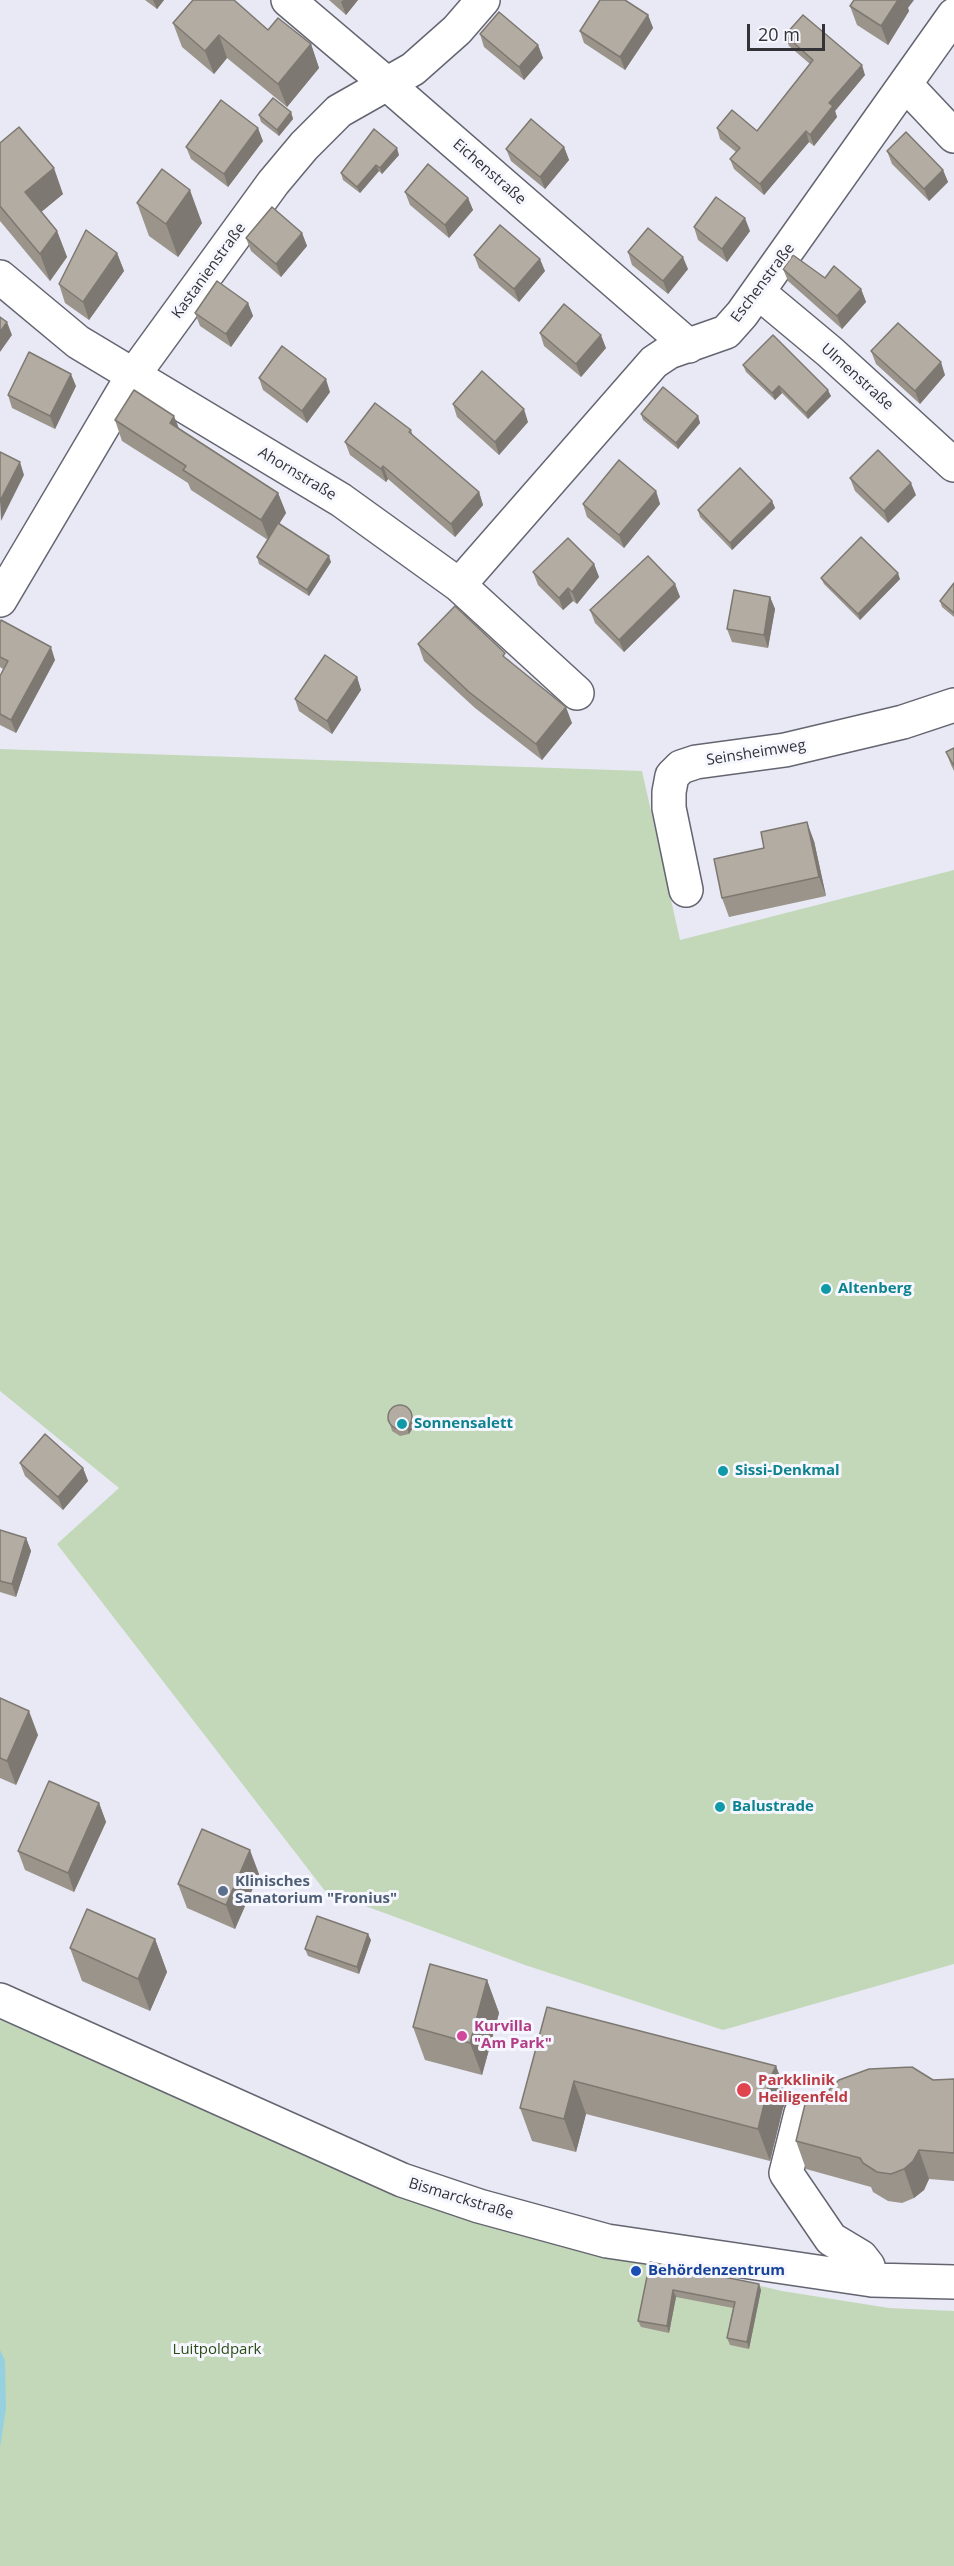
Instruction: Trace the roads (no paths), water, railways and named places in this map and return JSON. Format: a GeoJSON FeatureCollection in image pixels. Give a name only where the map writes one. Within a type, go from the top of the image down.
{"type":"FeatureCollection","features":[{"type":"Feature","properties":{"kind":"street","name":"Eichenstraße"},"geometry":{"type":"LineString","coordinates":[[288,0],[386,82],[689,346]]}},
{"type":"Feature","properties":{"kind":"street","name":"Kastanienstraße"},"geometry":{"type":"LineString","coordinates":[[0,600],[132,377],[273,183],[304,146],[339,111],[386,82],[413,69],[458,30],[483,0]]}},
{"type":"Feature","properties":{"kind":"street","name":"Eschenstraße"},"geometry":{"type":"LineString","coordinates":[[459,585],[654,362],[669,352],[726,332],[758,292],[954,15]]}},
{"type":"Feature","properties":{"kind":"street"},"geometry":{"type":"LineString","coordinates":[[905,84],[954,136]]}},
{"type":"Feature","properties":{"kind":"street","name":"Ahornstraße"},"geometry":{"type":"LineString","coordinates":[[0,277],[78,342],[132,377],[341,500],[459,585],[577,693]]}},
{"type":"Feature","properties":{"kind":"street","name":"Ulmenstraße"},"geometry":{"type":"LineString","coordinates":[[758,292],[830,352],[954,465]]}},
{"type":"Feature","properties":{"kind":"street","name":"Seinsheimweg"},"geometry":{"type":"LineString","coordinates":[[686,890],[669,808],[672,776],[681,767],[696,762],[785,750],[903,722],[954,705]]}},
{"type":"Feature","properties":{"kind":"street","name":"Bismarckstraße"},"geometry":{"type":"LineString","coordinates":[[0,2000],[402,2180],[479,2206],[607,2241],[872,2280],[954,2282]]}},
{"type":"Feature","properties":{"kind":"street"},"geometry":{"type":"LineString","coordinates":[[801,2113],[786,2173],[831,2239],[861,2257],[868,2266],[872,2280]]}},
{"type":"Feature","properties":{"kind":"water"},"geometry":{"type":"Polygon","coordinates":[[[0,2350],[5,2360],[6,2409],[0,2448],[0,2350]]]}},
{"type":"Feature","properties":{"kind":"place","name":"Altenberg"},"geometry":{"type":"Point","coordinates":[826,1289]}},
{"type":"Feature","properties":{"kind":"place","name":"Sonnensalett"},"geometry":{"type":"Point","coordinates":[402,1424]}},
{"type":"Feature","properties":{"kind":"place","name":"Sissi-Denkmal"},"geometry":{"type":"Point","coordinates":[723,1471]}},
{"type":"Feature","properties":{"kind":"place","name":"Balustrade"},"geometry":{"type":"Point","coordinates":[720,1807]}},
{"type":"Feature","properties":{"kind":"place","name":"Klinisches Sanatorium \"Fronius\""},"geometry":{"type":"Point","coordinates":[223,1891]}},
{"type":"Feature","properties":{"kind":"place","name":"Kurvilla \"Am Park\""},"geometry":{"type":"Point","coordinates":[462,2036]}},
{"type":"Feature","properties":{"kind":"place","name":"Parkklinik Heiligenfeld"},"geometry":{"type":"Point","coordinates":[744,2090]}},
{"type":"Feature","properties":{"kind":"place","name":"Behördenzentrum"},"geometry":{"type":"Point","coordinates":[636,2271]}},
{"type":"Feature","properties":{"kind":"park label","name":"Luitpoldpark"},"geometry":{"type":"Point","coordinates":[217,2350]}}]}
